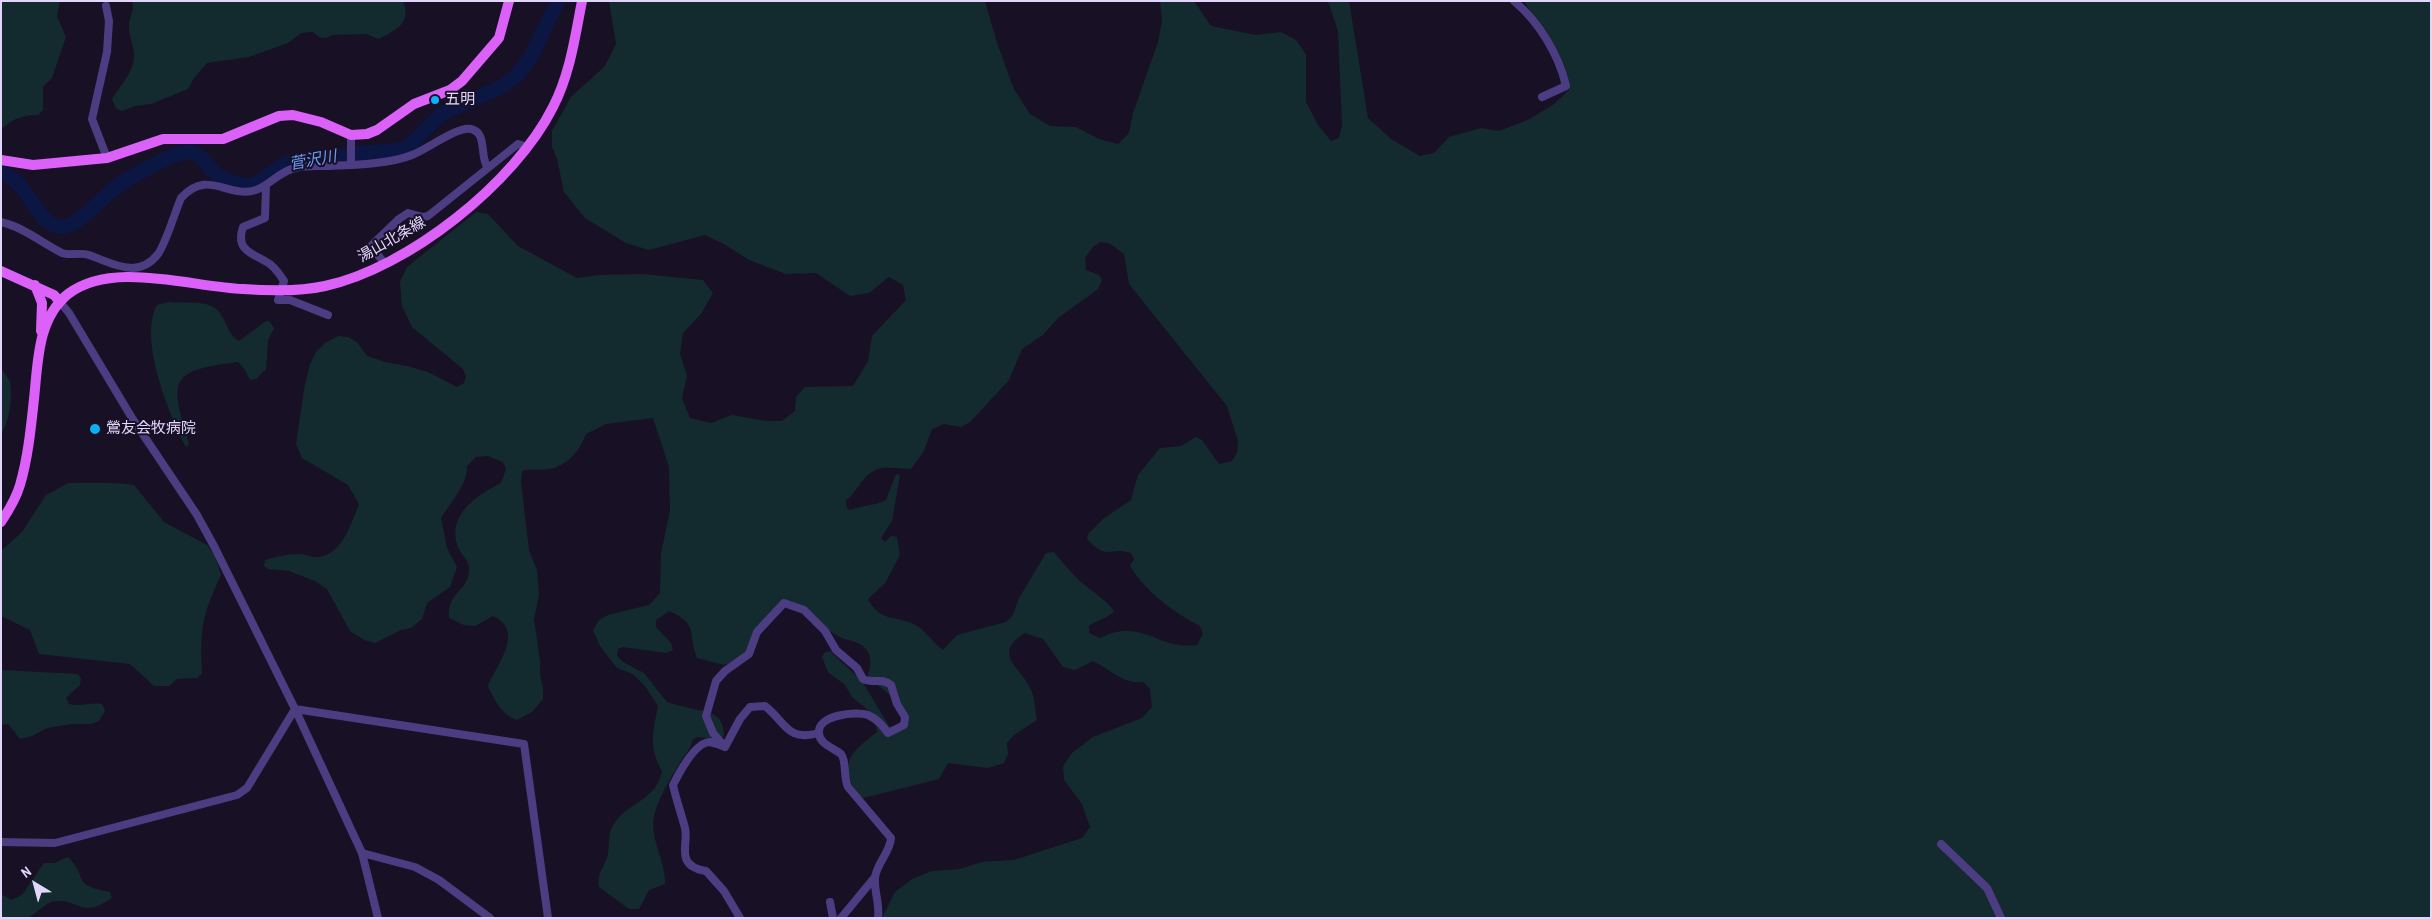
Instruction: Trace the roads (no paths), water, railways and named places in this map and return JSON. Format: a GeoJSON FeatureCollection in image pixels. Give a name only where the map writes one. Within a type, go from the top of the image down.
{"type":"FeatureCollection","features":[{"type":"Feature","properties":{"kind":"main road"},"geometry":{"type":"LineString","coordinates":[[1,160],[34,165],[107,158],[163,139],[223,139],[279,116],[293,115],[321,122],[351,136],[359,136],[377,130],[414,104],[450,90],[462,81],[499,38],[509,1]]}},
{"type":"Feature","properties":{"kind":"main road","name":"湯山北条線"},"geometry":{"type":"LineString","coordinates":[[42,338],[48,320],[60,302],[80,287],[102,279],[133,277],[240,289],[281,290],[326,286],[385,264],[423,242],[464,211],[505,174],[528,147],[553,108],[563,84],[571,59],[582,1]]}},
{"type":"Feature","properties":{"kind":"main road"},"geometry":{"type":"LineString","coordinates":[[1,272],[35,285],[54,295],[60,302]]}},
{"type":"Feature","properties":{"kind":"main road","name":"湯山北条線"},"geometry":{"type":"LineString","coordinates":[[1,522],[14,502],[20,483],[33,412],[42,338],[42,303],[35,285]]}},
{"type":"Feature","properties":{"kind":"street"},"geometry":{"type":"LineString","coordinates":[[1514,1],[1530,14],[1562,69],[1566,86],[1542,97]]}},
{"type":"Feature","properties":{"kind":"street"},"geometry":{"type":"LineString","coordinates":[[106,6],[109,21],[106,52],[92,119],[107,158]]}},
{"type":"Feature","properties":{"kind":"street"},"geometry":{"type":"LineString","coordinates":[[1,222],[65,254],[78,252],[88,254],[121,268],[134,268],[142,266],[159,253],[181,198],[194,187],[210,184],[242,191],[251,191],[266,185],[285,171],[295,168],[411,156],[463,129],[469,129],[480,137],[483,162],[488,168]]}},
{"type":"Feature","properties":{"kind":"street"},"geometry":{"type":"LineString","coordinates":[[351,136],[351,162]]}},
{"type":"Feature","properties":{"kind":"street"},"geometry":{"type":"LineString","coordinates":[[385,264],[371,246],[398,219],[408,213],[423,217],[428,216],[518,144],[528,147]]}},
{"type":"Feature","properties":{"kind":"street"},"geometry":{"type":"LineString","coordinates":[[266,185],[265,218],[243,227],[242,239],[248,254],[263,260],[278,271],[284,281],[278,300],[290,300],[328,315]]}},
{"type":"Feature","properties":{"kind":"street"},"geometry":{"type":"LineString","coordinates":[[60,302],[69,313],[132,418],[197,515],[295,709],[362,852],[378,918]]}},
{"type":"Feature","properties":{"kind":"street"},"geometry":{"type":"LineString","coordinates":[[725,746],[713,733],[706,716],[716,681],[725,671],[749,654],[757,632],[784,603],[804,610],[825,631],[836,650],[857,668],[863,679],[887,682],[906,721],[904,725],[888,733],[881,724],[871,717],[851,714],[826,721],[820,726],[821,740],[842,755],[845,764],[844,779],[848,787],[891,838],[890,847],[875,877],[842,918]]}},
{"type":"Feature","properties":{"kind":"street"},"geometry":{"type":"LineString","coordinates":[[725,746],[740,719],[750,707],[758,705],[765,706],[771,710],[788,732],[796,736],[819,733]]}},
{"type":"Feature","properties":{"kind":"street"},"geometry":{"type":"LineString","coordinates":[[1,842],[54,843],[237,796],[247,788],[295,709]]}},
{"type":"Feature","properties":{"kind":"street"},"geometry":{"type":"LineString","coordinates":[[295,709],[524,744],[548,918]]}},
{"type":"Feature","properties":{"kind":"street"},"geometry":{"type":"LineString","coordinates":[[725,746],[711,742],[697,748],[672,785],[686,831],[683,851],[687,860],[697,870],[706,871],[724,892],[740,918]]}},
{"type":"Feature","properties":{"kind":"street"},"geometry":{"type":"LineString","coordinates":[[1941,844],[1987,888],[2001,918]]}},
{"type":"Feature","properties":{"kind":"street"},"geometry":{"type":"LineString","coordinates":[[362,852],[415,868],[439,880],[490,918]]}},
{"type":"Feature","properties":{"kind":"street"},"geometry":{"type":"LineString","coordinates":[[875,877],[880,909],[878,918]]}},
{"type":"Feature","properties":{"kind":"street"},"geometry":{"type":"LineString","coordinates":[[830,902],[833,918]]}},
{"type":"Feature","properties":{"kind":"waterway","name":"菅沢川"},"geometry":{"type":"LineString","coordinates":[[1,173],[19,185],[45,219],[61,227],[74,223],[122,183],[180,153],[192,152],[197,154],[215,173],[223,178],[235,183],[252,186],[287,163],[393,151],[408,147],[441,114],[501,87],[516,76],[531,57],[558,1]]}},
{"type":"Feature","properties":{"kind":"place","name":"五明"},"geometry":{"type":"Point","coordinates":[435,100]}},
{"type":"Feature","properties":{"kind":"place","name":"鶯友会牧病院"},"geometry":{"type":"Point","coordinates":[95,429]}}]}
